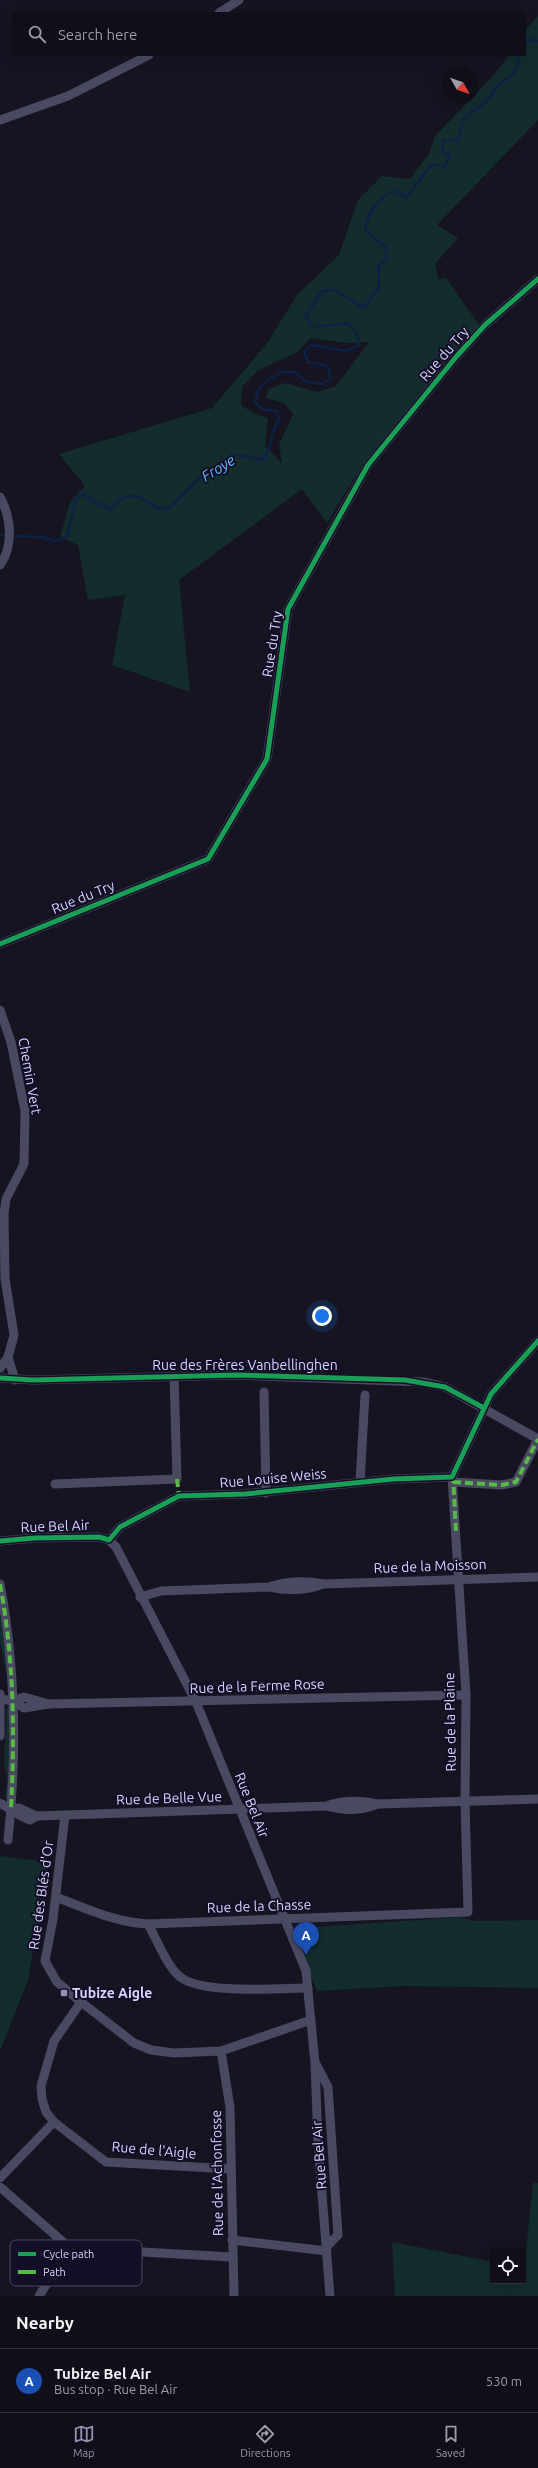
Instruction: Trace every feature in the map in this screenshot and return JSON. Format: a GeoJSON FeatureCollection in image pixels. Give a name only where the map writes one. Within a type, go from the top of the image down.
{"type":"FeatureCollection","features":[{"type":"Feature","properties":{"kind":"street"},"geometry":{"type":"LineString","coordinates":[[221,12],[239,0]]}},
{"type":"Feature","properties":{"kind":"street"},"geometry":{"type":"LineString","coordinates":[[0,120],[68,96],[147,56]]}},
{"type":"Feature","properties":{"kind":"street","name":"Rue du Try"},"geometry":{"type":"LineString","coordinates":[[0,944],[208,859],[266,758],[288,609],[368,465],[456,357],[485,326],[538,279]]}},
{"type":"Feature","properties":{"kind":"street"},"geometry":{"type":"LineString","coordinates":[[0,497],[7,511],[10,527],[4,561],[0,565]]}},
{"type":"Feature","properties":{"kind":"street","name":"Chemin Vert"},"geometry":{"type":"LineString","coordinates":[[0,1010],[11,1042],[24,1111],[24,1164],[6,1199],[2,1228],[5,1279],[14,1335],[8,1357],[0,1368]]}},
{"type":"Feature","properties":{"kind":"street"},"geometry":{"type":"LineString","coordinates":[[452,1480],[491,1394],[538,1341]]}},
{"type":"Feature","properties":{"kind":"street"},"geometry":{"type":"LineString","coordinates":[[8,1357],[15,1380]]}},
{"type":"Feature","properties":{"kind":"street","name":"Rue des Frères Vanbellinghen"},"geometry":{"type":"LineString","coordinates":[[0,1378],[15,1380],[237,1374],[423,1382],[445,1387],[538,1439]]}},
{"type":"Feature","properties":{"kind":"street"},"geometry":{"type":"LineString","coordinates":[[55,1484],[177,1479],[174,1376]]}},
{"type":"Feature","properties":{"kind":"street"},"geometry":{"type":"LineString","coordinates":[[264,1392],[266,1493]]}},
{"type":"Feature","properties":{"kind":"street"},"geometry":{"type":"LineString","coordinates":[[360,1482],[365,1395]]}},
{"type":"Feature","properties":{"kind":"street","name":"Rue Louise Weiss"},"geometry":{"type":"LineString","coordinates":[[109,1540],[120,1527],[179,1496],[266,1493],[360,1482],[452,1480],[502,1486],[516,1482],[538,1439]]}},
{"type":"Feature","properties":{"kind":"street","name":"Rue de la Plaine"},"geometry":{"type":"LineString","coordinates":[[452,1480],[456,1532],[457,1579],[466,1695],[465,1802],[468,1912]]}},
{"type":"Feature","properties":{"kind":"street","name":"Rue Bel Air"},"geometry":{"type":"LineString","coordinates":[[0,1541],[35,1538],[99,1537],[109,1540],[116,1547],[140,1597],[196,1702],[306,1971],[315,2063],[318,2143],[328,2248],[330,2296]]}},
{"type":"Feature","properties":{"kind":"street","name":"Rue de la Moisson"},"geometry":{"type":"LineString","coordinates":[[140,1597],[161,1591],[269,1586],[286,1590],[310,1589],[323,1584],[538,1577]]}},
{"type":"Feature","properties":{"kind":"street"},"geometry":{"type":"LineString","coordinates":[[0,1584],[6,1619],[14,1701],[11,1809],[8,1840]]}},
{"type":"Feature","properties":{"kind":"street"},"geometry":{"type":"LineString","coordinates":[[0,1694],[0,1736]]}},
{"type":"Feature","properties":{"kind":"street","name":"Rue de la Ferme Rose"},"geometry":{"type":"LineString","coordinates":[[0,1699],[14,1701],[24,1708],[49,1704],[466,1695]]}},
{"type":"Feature","properties":{"kind":"street","name":"Rue de Belle Vue"},"geometry":{"type":"LineString","coordinates":[[0,1803],[11,1809],[18,1808],[37,1816],[326,1806],[343,1810],[361,1810],[378,1804],[538,1799]]}},
{"type":"Feature","properties":{"kind":"street","name":"Rue des Blés d'Or"},"geometry":{"type":"LineString","coordinates":[[65,1815],[56,1897],[46,1961],[57,1982],[134,2042],[151,2050],[174,2053],[220,2052],[311,2020]]}},
{"type":"Feature","properties":{"kind":"street","name":"Rue de la Chasse"},"geometry":{"type":"LineString","coordinates":[[56,1897],[102,1916],[132,1923],[148,1924],[468,1912]]}},
{"type":"Feature","properties":{"kind":"street"},"geometry":{"type":"LineString","coordinates":[[148,1924],[180,1976],[197,1984],[236,1989],[308,1988]]}},
{"type":"Feature","properties":{"kind":"street","name":"Rue de l'Aigle"},"geometry":{"type":"LineString","coordinates":[[81,2002],[54,2041],[41,2086],[42,2100],[46,2112],[54,2122],[106,2162],[231,2169]]}},
{"type":"Feature","properties":{"kind":"street","name":"Rue de l'Achonfosse"},"geometry":{"type":"LineString","coordinates":[[220,2052],[230,2095],[232,2257],[234,2296]]}},
{"type":"Feature","properties":{"kind":"street","name":"Rue Bel Air"},"geometry":{"type":"LineString","coordinates":[[315,2063],[328,2087],[338,2235],[328,2248]]}},
{"type":"Feature","properties":{"kind":"street"},"geometry":{"type":"LineString","coordinates":[[0,2178],[54,2122]]}},
{"type":"Feature","properties":{"kind":"street"},"geometry":{"type":"LineString","coordinates":[[0,2187],[61,2240]]}},
{"type":"Feature","properties":{"kind":"street"},"geometry":{"type":"LineString","coordinates":[[232,2240],[328,2248]]}},
{"type":"Feature","properties":{"kind":"street"},"geometry":{"type":"LineString","coordinates":[[142,2252],[232,2257]]}},
{"type":"Feature","properties":{"kind":"street"},"geometry":{"type":"LineString","coordinates":[[39,2296],[45,2286]]}},
{"type":"Feature","properties":{"kind":"green space"},"geometry":{"type":"Polygon","coordinates":[[[538,16],[538,120],[437,225],[458,238],[435,264],[438,279],[446,278],[480,326],[456,349],[362,465],[327,523],[302,489],[179,580],[190,692],[112,665],[125,595],[88,600],[78,545],[60,537],[70,502],[85,486],[59,454],[212,408],[268,342],[297,295],[339,255],[358,200],[382,176],[410,179],[429,154],[435,136],[466,104],[478,104],[478,91],[492,77],[508,56],[526,56],[526,29],[538,16]],[[310,338],[299,351],[257,371],[242,387],[241,405],[253,413],[268,418],[265,446],[282,463],[279,445],[293,414],[284,403],[266,398],[268,389],[285,383],[317,392],[336,386],[369,342],[348,343],[310,338]]]}},
{"type":"Feature","properties":{"kind":"green space"},"geometry":{"type":"Polygon","coordinates":[[[0,1603],[4,1626],[8,1684],[0,1641],[0,1603]]]}},
{"type":"Feature","properties":{"kind":"green space"},"geometry":{"type":"Polygon","coordinates":[[[8,1707],[10,1708],[8,1800],[5,1798],[7,1777],[4,1764],[6,1709],[8,1707]]]}},
{"type":"Feature","properties":{"kind":"green space"},"geometry":{"type":"Polygon","coordinates":[[[0,1856],[48,1862],[28,1980],[0,2051],[0,1856]]]}},
{"type":"Feature","properties":{"kind":"green space"},"geometry":{"type":"Polygon","coordinates":[[[461,1917],[475,1921],[538,1920],[538,1988],[403,1986],[317,1991],[304,1959],[299,1941],[301,1928],[461,1917]]]}},
{"type":"Feature","properties":{"kind":"green space"},"geometry":{"type":"Polygon","coordinates":[[[533,2183],[538,2183],[538,2296],[395,2296],[392,2242],[490,2261],[490,2284],[526,2284],[526,2252],[533,2183]]]}},
{"type":"Feature","properties":{"kind":"waterway","name":"Froye"},"geometry":{"type":"LineString","coordinates":[[526,43],[529,40],[538,41]]}},
{"type":"Feature","properties":{"kind":"waterway","name":"Froye"},"geometry":{"type":"LineString","coordinates":[[11,536],[41,537],[58,541],[67,536],[76,499],[83,494],[94,502],[111,509],[117,502],[128,496],[140,498],[159,509],[170,507],[201,477],[236,454],[262,460],[268,451],[273,430],[279,419],[276,411],[262,409],[255,402],[258,390],[269,379],[283,372],[294,372],[307,382],[323,384],[331,379],[328,366],[308,362],[304,352],[312,345],[346,351],[359,345],[357,334],[347,323],[313,327],[306,316],[322,291],[335,290],[364,308],[379,287],[378,266],[387,259],[385,247],[365,230],[371,211],[379,201],[395,190],[406,198],[431,165],[445,166],[450,155],[443,152],[443,141],[458,140],[464,118],[487,101],[498,85],[511,76],[518,66],[518,56]]}},
{"type":"Feature","properties":{"kind":"waterway","name":"Froye"},"geometry":{"type":"LineString","coordinates":[[0,535],[6,536]]}},
{"type":"Feature","properties":{"kind":"marked path"},"geometry":{"type":"LineString","coordinates":[[453,1482],[502,1485],[516,1482],[538,1439]]}},
{"type":"Feature","properties":{"kind":"marked path"},"geometry":{"type":"LineString","coordinates":[[453,1475],[456,1532]]}},
{"type":"Feature","properties":{"kind":"marked path"},"geometry":{"type":"LineString","coordinates":[[177,1479],[179,1496]]}},
{"type":"Feature","properties":{"kind":"marked path"},"geometry":{"type":"LineString","coordinates":[[0,1584],[5,1612],[11,1668],[13,1724],[11,1809]]}},
{"type":"Feature","properties":{"kind":"cycle path"},"geometry":{"type":"LineString","coordinates":[[0,944],[208,859],[267,759],[288,609],[368,465],[456,357],[485,325],[538,279]]}},
{"type":"Feature","properties":{"kind":"cycle path"},"geometry":{"type":"LineString","coordinates":[[0,1541],[35,1538],[99,1537],[109,1540],[120,1527],[179,1496],[245,1494],[394,1479],[452,1477],[491,1394],[538,1341]]}},
{"type":"Feature","properties":{"kind":"cycle path"},"geometry":{"type":"LineString","coordinates":[[0,1378],[33,1380],[237,1375],[405,1380],[445,1387],[484,1408]]}},
{"type":"Feature","properties":{"kind":"place","name":"Tubize Bel Air"},"geometry":{"type":"Point","coordinates":[306,1955]}},
{"type":"Feature","properties":{"kind":"place","name":"Tubize Aigle"},"geometry":{"type":"Point","coordinates":[64,1993]}}]}
